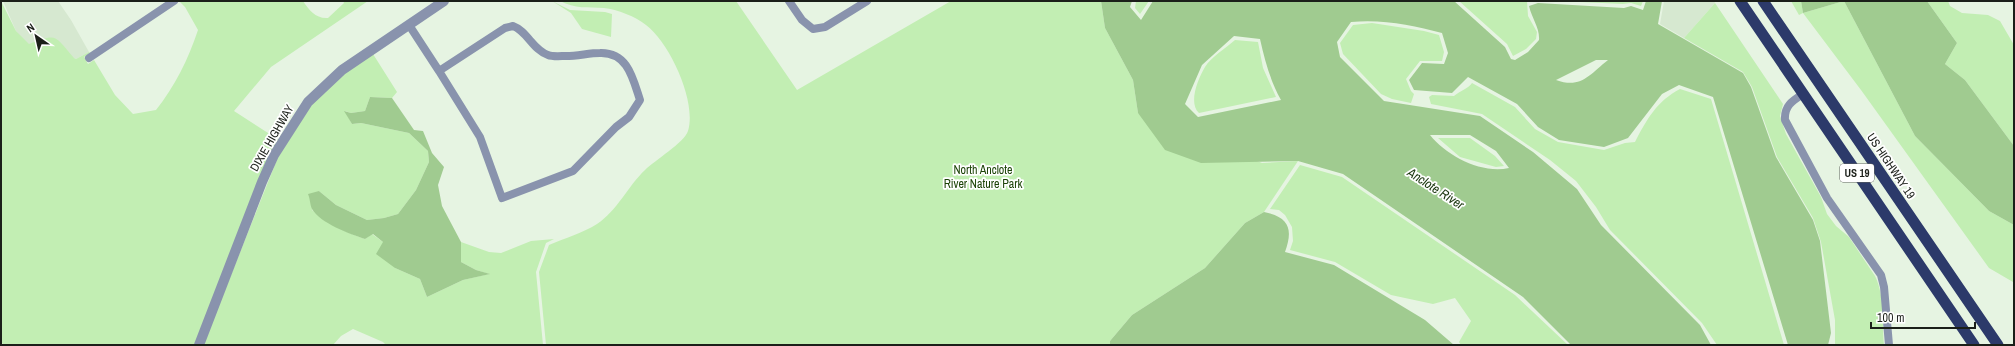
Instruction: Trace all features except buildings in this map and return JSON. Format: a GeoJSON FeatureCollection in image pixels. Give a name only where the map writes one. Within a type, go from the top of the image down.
{"type":"FeatureCollection","features":[{"type":"Feature","properties":{"kind":"highway","name":"US 19"},"geometry":{"type":"LineString","coordinates":[[1740,1],[1974,345]]}},
{"type":"Feature","properties":{"kind":"highway","name":"US HIGHWAY 19"},"geometry":{"type":"LineString","coordinates":[[1763,1],[1998,345]]}},
{"type":"Feature","properties":{"kind":"street"},"geometry":{"type":"LineString","coordinates":[[89,58],[174,1]]}},
{"type":"Feature","properties":{"kind":"street","name":"DIXIE HIGHWAY"},"geometry":{"type":"LineString","coordinates":[[199,345],[262,182],[290,129],[308,102],[325,84],[342,70],[444,1]]}},
{"type":"Feature","properties":{"kind":"street"},"geometry":{"type":"LineString","coordinates":[[789,1],[802,20],[813,29],[825,27],[867,1]]}},
{"type":"Feature","properties":{"kind":"street"},"geometry":{"type":"LineString","coordinates":[[409,25],[480,137],[502,198],[573,171],[616,127],[629,117],[640,100],[634,80],[626,63],[616,56],[601,52],[575,56],[548,55],[537,47],[520,28],[513,26],[505,28],[439,71]]}},
{"type":"Feature","properties":{"kind":"street"},"geometry":{"type":"LineString","coordinates":[[1803,94],[1789,104],[1786,109],[1785,120],[1827,198],[1881,275],[1884,287],[1889,345]]}},
{"type":"Feature","properties":{"kind":"shaded area"},"geometry":{"type":"Polygon","coordinates":[[[3,1],[58,1],[71,20],[89,52],[76,59],[36,42],[29,45],[24,42],[16,31],[3,1]]]}},
{"type":"Feature","properties":{"kind":"shaded area"},"geometry":{"type":"Polygon","coordinates":[[[1664,1],[1714,1],[1715,3],[1684,38],[1660,24],[1664,1]]]}},
{"type":"Feature","properties":{"kind":"green space"},"geometry":{"type":"Polygon","coordinates":[[[1,1],[16,31],[29,44],[45,38],[55,38],[76,59],[89,52],[90,53],[84,57],[88,64],[94,60],[115,95],[133,114],[156,110],[175,82],[190,52],[198,30],[185,7],[180,2],[181,1],[303,1],[310,11],[320,17],[328,18],[344,3],[343,1],[368,1],[271,67],[234,111],[279,140],[195,345],[3,345],[1,340],[1,1]]]}},
{"type":"Feature","properties":{"kind":"green space"},"geometry":{"type":"Polygon","coordinates":[[[552,1],[570,10],[605,12],[612,14],[611,37],[582,29],[571,13],[552,1]]]}},
{"type":"Feature","properties":{"kind":"green space","name":"North Anclote River Nature Park"},"geometry":{"type":"Polygon","coordinates":[[[560,1],[736,1],[797,90],[951,1],[1101,1],[1105,28],[1133,80],[1138,113],[1262,163],[1298,161],[1264,212],[1245,223],[1205,268],[1132,315],[1110,341],[1110,345],[546,345],[539,272],[549,245],[586,230],[604,219],[639,176],[681,141],[688,131],[690,119],[689,105],[685,89],[672,59],[664,45],[646,25],[632,16],[615,10],[576,6],[560,1]]]}},
{"type":"Feature","properties":{"kind":"green space"},"geometry":{"type":"Polygon","coordinates":[[[1136,1],[1149,1],[1140,14],[1135,8],[1136,1]]]}},
{"type":"Feature","properties":{"kind":"green space"},"geometry":{"type":"Polygon","coordinates":[[[1459,1],[1527,1],[1528,16],[1537,32],[1536,39],[1526,49],[1513,56],[1507,44],[1459,1]]]}},
{"type":"Feature","properties":{"kind":"green space"},"geometry":{"type":"Polygon","coordinates":[[[1559,1],[1643,1],[1641,6],[1631,3],[1623,4],[1559,1]]]}},
{"type":"Feature","properties":{"kind":"green space"},"geometry":{"type":"Polygon","coordinates":[[[1791,1],[1801,1],[1803,13],[1799,15],[1791,1]]]}},
{"type":"Feature","properties":{"kind":"green space"},"geometry":{"type":"Polygon","coordinates":[[[1844,1],[1915,136],[1989,211],[2014,225],[2013,282],[1989,268],[1861,90],[1803,13],[1844,1]]]}},
{"type":"Feature","properties":{"kind":"green space"},"geometry":{"type":"Polygon","coordinates":[[[1927,1],[1948,1],[1950,6],[1962,13],[1988,15],[2000,21],[2014,45],[2014,146],[1965,80],[1945,64],[1957,43],[1927,1]]]}},
{"type":"Feature","properties":{"kind":"green space"},"geometry":{"type":"Polygon","coordinates":[[[1715,3],[1783,104],[1780,116],[1786,134],[1821,197],[1827,214],[1836,226],[1849,237],[1875,276],[1882,301],[1884,345],[1835,345],[1835,320],[1821,242],[1813,218],[1777,157],[1752,87],[1743,72],[1684,38],[1715,3]]]}},
{"type":"Feature","properties":{"kind":"green space"},"geometry":{"type":"Polygon","coordinates":[[[1372,23],[1424,31],[1439,35],[1444,52],[1442,61],[1420,61],[1406,79],[1411,91],[1414,94],[1411,103],[1392,99],[1381,94],[1343,54],[1340,43],[1353,25],[1372,23]]]}},
{"type":"Feature","properties":{"kind":"green space"},"geometry":{"type":"Polygon","coordinates":[[[1235,40],[1258,42],[1263,68],[1276,97],[1199,113],[1194,103],[1194,97],[1202,72],[1211,60],[1235,40]]]}},
{"type":"Feature","properties":{"kind":"green space"},"geometry":{"type":"Polygon","coordinates":[[[373,54],[397,92],[392,98],[370,97],[365,111],[351,113],[345,111],[352,124],[361,123],[409,133],[428,151],[429,162],[416,190],[398,214],[384,218],[367,220],[336,205],[319,191],[312,210],[324,219],[344,230],[365,239],[372,234],[383,242],[395,268],[420,279],[427,297],[463,280],[489,274],[476,270],[461,262],[461,242],[489,252],[501,253],[531,241],[554,239],[546,243],[536,272],[543,345],[386,345],[383,342],[353,329],[341,336],[333,345],[203,345],[278,157],[312,104],[345,73],[373,54]]]}},
{"type":"Feature","properties":{"kind":"green space"},"geometry":{"type":"Polygon","coordinates":[[[1472,83],[1515,107],[1535,129],[1558,142],[1604,150],[1625,143],[1635,142],[1653,111],[1665,99],[1680,89],[1711,99],[1784,345],[1717,345],[1702,323],[1610,230],[1596,207],[1576,181],[1550,160],[1482,114],[1431,104],[1429,97],[1432,95],[1454,96],[1472,83]]]}},
{"type":"Feature","properties":{"kind":"green space"},"geometry":{"type":"Polygon","coordinates":[[[1438,138],[1470,138],[1495,156],[1504,166],[1496,167],[1460,157],[1438,138]]]}},
{"type":"Feature","properties":{"kind":"green space"},"geometry":{"type":"Polygon","coordinates":[[[1300,165],[1342,177],[1515,295],[1568,345],[1461,345],[1459,342],[1471,321],[1455,298],[1433,304],[1391,295],[1335,262],[1290,250],[1293,241],[1292,227],[1285,215],[1279,210],[1270,209],[1300,165]]]}},
{"type":"Feature","properties":{"kind":"water","name":"Anclote River"},"geometry":{"type":"Polygon","coordinates":[[[1101,1],[1132,1],[1130,7],[1141,20],[1153,1],[1454,1],[1505,47],[1511,59],[1515,60],[1528,52],[1539,40],[1537,27],[1529,6],[1538,3],[1624,8],[1631,6],[1643,10],[1646,1],[1662,1],[1658,24],[1743,73],[1751,87],[1776,157],[1813,220],[1820,241],[1831,333],[1828,345],[1788,345],[1713,97],[1679,85],[1662,94],[1628,138],[1604,147],[1559,140],[1538,127],[1517,104],[1468,77],[1452,93],[1414,90],[1409,80],[1422,63],[1444,64],[1448,53],[1442,33],[1397,23],[1374,21],[1351,22],[1337,42],[1340,57],[1384,101],[1480,116],[1533,152],[1577,189],[1601,225],[1700,325],[1711,345],[1571,345],[1523,297],[1343,174],[1298,161],[1201,163],[1165,150],[1138,113],[1133,80],[1105,28],[1101,1]],[[1234,36],[1202,65],[1185,104],[1198,117],[1281,100],[1268,70],[1260,39],[1234,36]],[[1596,60],[1556,80],[1572,83],[1578,82],[1590,75],[1608,60],[1596,60]],[[1430,135],[1437,143],[1465,162],[1476,166],[1498,169],[1509,168],[1496,151],[1470,135],[1430,135]]]}},
{"type":"Feature","properties":{"kind":"water"},"geometry":{"type":"Polygon","coordinates":[[[1801,1],[1844,1],[1803,13],[1801,1]]]}},
{"type":"Feature","properties":{"kind":"water"},"geometry":{"type":"Polygon","coordinates":[[[1844,1],[1927,1],[1957,43],[1945,64],[1965,80],[2014,146],[2014,225],[1989,211],[1915,136],[1844,1]]]}},
{"type":"Feature","properties":{"kind":"water"},"geometry":{"type":"Polygon","coordinates":[[[370,97],[392,98],[414,130],[423,131],[432,153],[444,167],[438,185],[442,206],[461,242],[461,262],[476,270],[490,274],[463,280],[427,297],[420,279],[395,268],[376,254],[383,242],[373,234],[365,239],[344,231],[322,219],[312,209],[308,194],[319,191],[336,205],[367,220],[384,218],[398,214],[416,190],[429,162],[428,151],[409,133],[361,123],[352,124],[344,111],[351,113],[365,111],[370,97]]]}},
{"type":"Feature","properties":{"kind":"water"},"geometry":{"type":"Polygon","coordinates":[[[1264,212],[1279,217],[1287,226],[1289,237],[1285,252],[1334,265],[1425,320],[1454,345],[1110,345],[1110,341],[1132,315],[1205,268],[1245,223],[1264,212]]]}}]}
